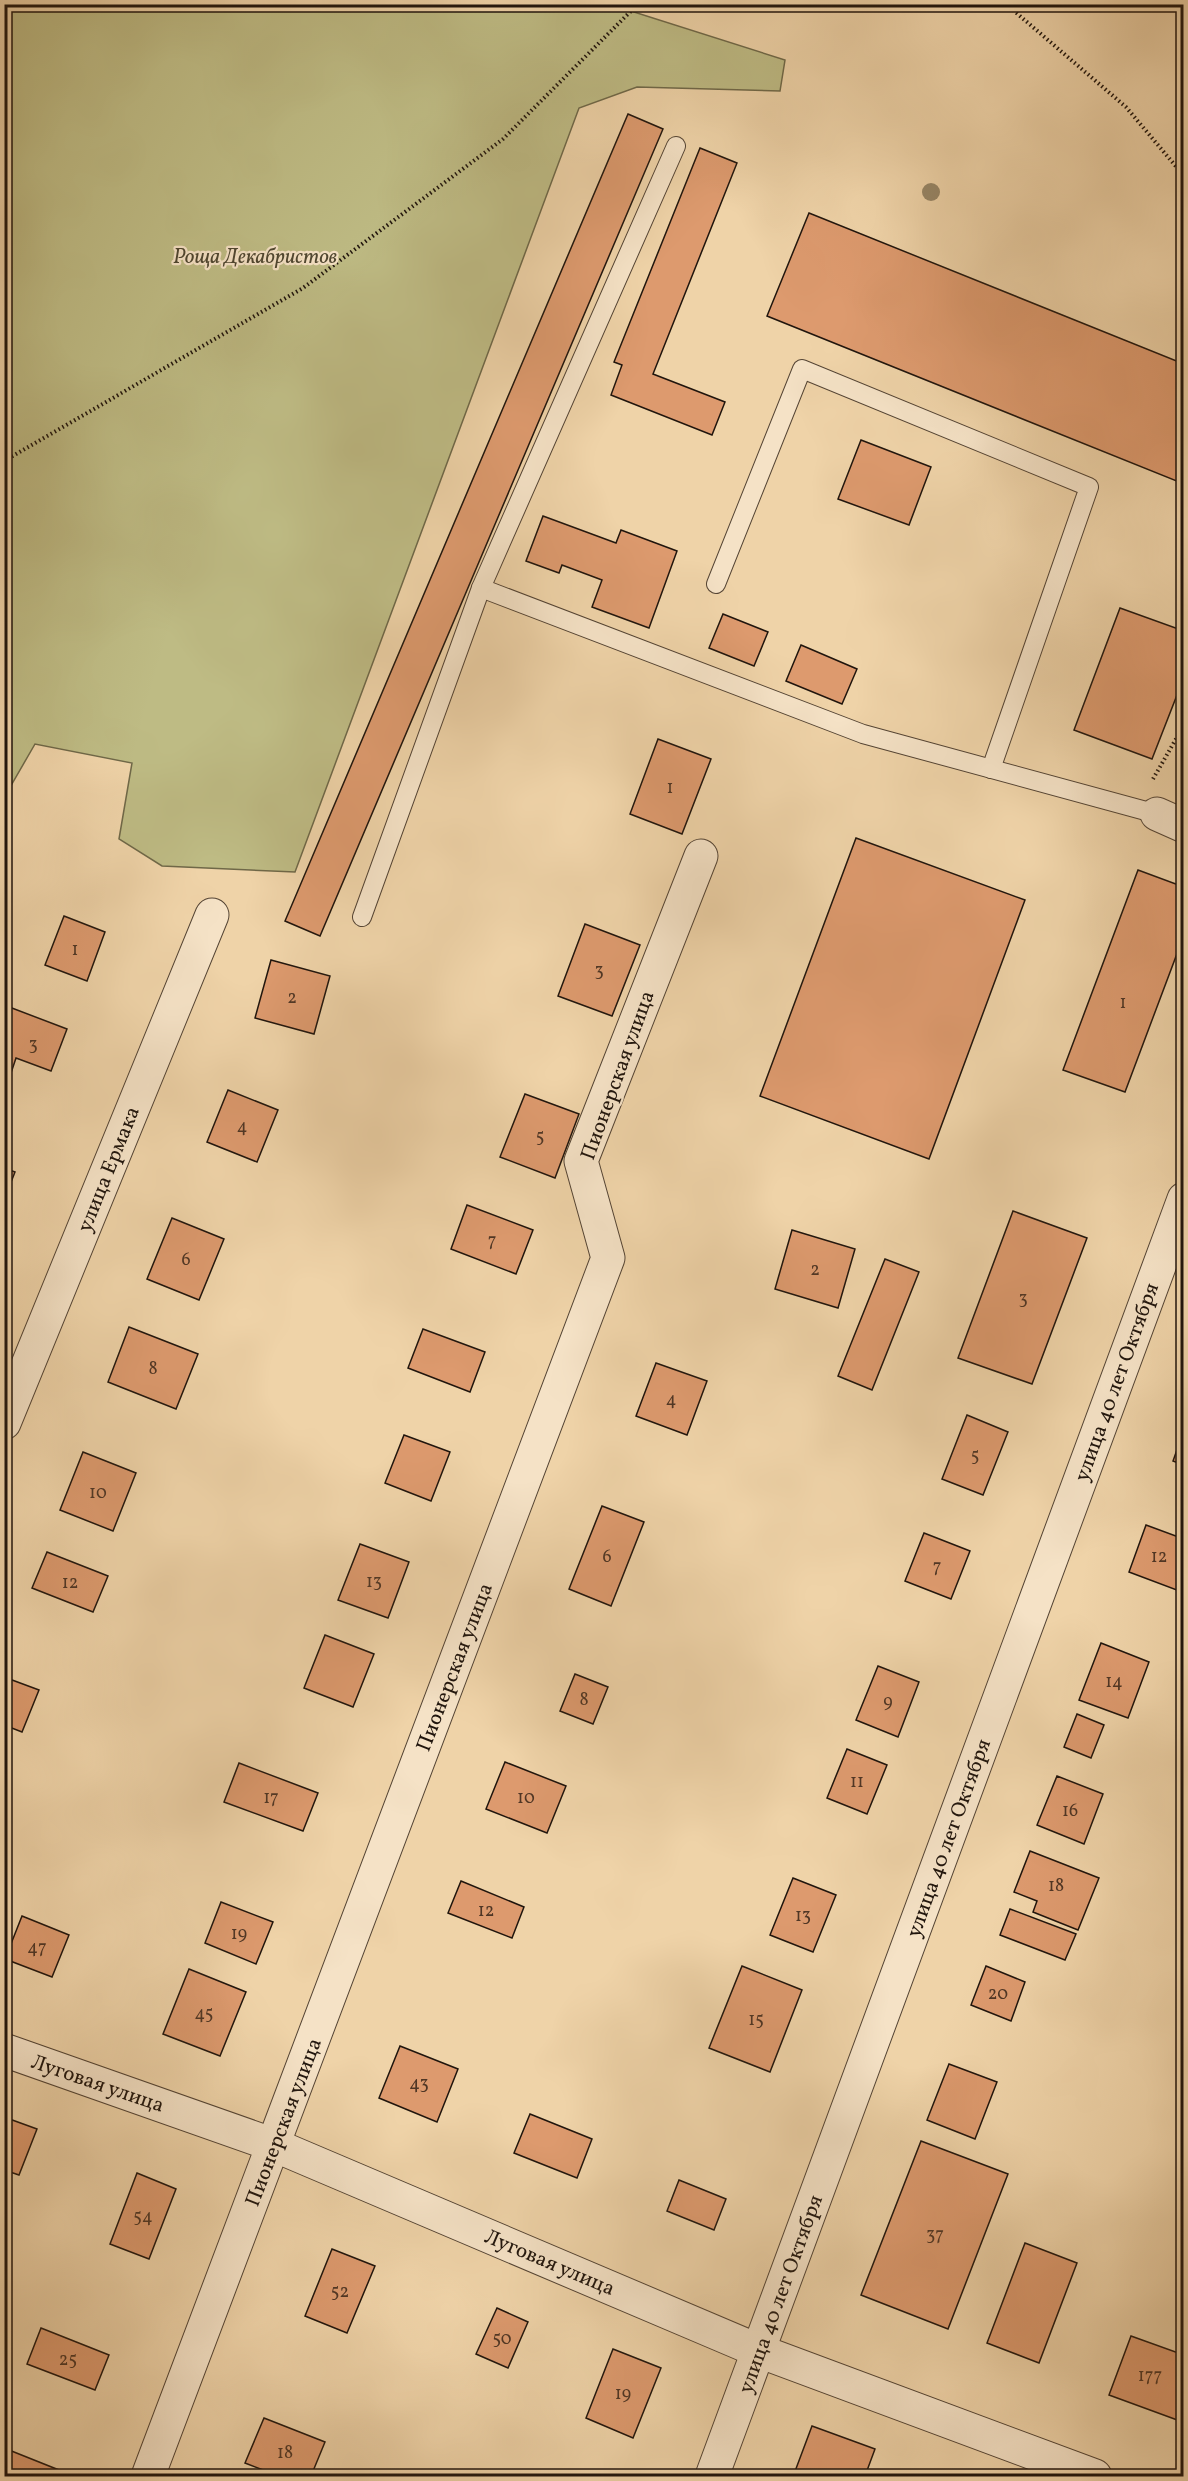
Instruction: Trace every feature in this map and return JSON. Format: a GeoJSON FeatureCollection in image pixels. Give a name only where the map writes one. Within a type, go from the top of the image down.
{"type":"FeatureCollection","features":[{"type":"Feature","properties":{"kind":"street","name":"Пионерская улица"},"geometry":{"type":"LineString","coordinates":[[148,2476],[608,1258],[581,1161],[701,856]]}},
{"type":"Feature","properties":{"kind":"street","name":"улица Ермака"},"geometry":{"type":"LineString","coordinates":[[4,1423],[212,915]]}},
{"type":"Feature","properties":{"kind":"street","name":"улица 40 лет Октября"},"geometry":{"type":"LineString","coordinates":[[712,2476],[1184,1199]]}},
{"type":"Feature","properties":{"kind":"street","name":"Луговая улица"},"geometry":{"type":"LineString","coordinates":[[4,2050],[274,2145],[759,2350],[1095,2476]]}},
{"type":"Feature","properties":{"kind":"lane"},"geometry":{"type":"LineString","coordinates":[[362,917],[481,588],[675,146]]}},
{"type":"Feature","properties":{"kind":"lane"},"geometry":{"type":"LineString","coordinates":[[716,584],[802,369],[1089,487],[991,769]]}},
{"type":"Feature","properties":{"kind":"lane"},"geometry":{"type":"LineString","coordinates":[[481,588],[863,734],[1159,816]]}},
{"type":"Feature","properties":{"kind":"path"},"geometry":{"type":"LineString","coordinates":[[4,461],[303,288],[503,139],[638,4]]}},
{"type":"Feature","properties":{"kind":"path"},"geometry":{"type":"LineString","coordinates":[[1006,4],[1126,107],[1184,176]]}},
{"type":"Feature","properties":{"kind":"path"},"geometry":{"type":"LineString","coordinates":[[1159,816],[1184,725]]}},
{"type":"Feature","properties":{"kind":"green space","name":"Роща Декабристов"},"geometry":{"type":"Polygon","coordinates":[[[5,4],[612,5],[785,60],[780,91],[637,87],[579,108],[295,872],[162,866],[119,839],[132,763],[35,744],[5,796],[5,4]]]}},
{"type":"Feature","properties":{"kind":"building"},"geometry":{"type":"Polygon","coordinates":[[[628,114],[663,129],[320,936],[285,921],[628,114]]]}},
{"type":"Feature","properties":{"kind":"building"},"geometry":{"type":"Polygon","coordinates":[[[700,148],[737,163],[653,374],[725,402],[712,435],[611,395],[622,365],[614,362],[700,148]]]}},
{"type":"Feature","properties":{"kind":"building"},"geometry":{"type":"Polygon","coordinates":[[[809,213],[1184,364],[1184,484],[767,316],[809,213]]]}},
{"type":"Feature","properties":{"kind":"building"},"geometry":{"type":"Polygon","coordinates":[[[861,440],[931,467],[909,525],[838,499],[861,440]]]}},
{"type":"Feature","properties":{"kind":"building"},"geometry":{"type":"Polygon","coordinates":[[[543,516],[616,543],[621,530],[677,551],[649,628],[592,607],[602,580],[562,565],[559,573],[526,561],[543,516]]]}},
{"type":"Feature","properties":{"kind":"building"},"geometry":{"type":"Polygon","coordinates":[[[1120,608],[1184,631],[1184,677],[1152,759],[1074,730],[1120,608]]]}},
{"type":"Feature","properties":{"kind":"building"},"geometry":{"type":"Polygon","coordinates":[[[723,614],[768,632],[754,666],[709,648],[723,614]]]}},
{"type":"Feature","properties":{"kind":"building"},"geometry":{"type":"Polygon","coordinates":[[[801,645],[857,669],[842,704],[786,681],[801,645]]]}},
{"type":"Feature","properties":{"kind":"building"},"geometry":{"type":"Polygon","coordinates":[[[658,739],[711,759],[682,834],[630,814],[658,739]]]}},
{"type":"Feature","properties":{"kind":"building"},"geometry":{"type":"Polygon","coordinates":[[[856,838],[1025,900],[929,1159],[760,1096],[856,838]]]}},
{"type":"Feature","properties":{"kind":"building"},"geometry":{"type":"Polygon","coordinates":[[[1138,870],[1184,887],[1184,935],[1125,1092],[1063,1070],[1138,870]]]}},
{"type":"Feature","properties":{"kind":"building"},"geometry":{"type":"Polygon","coordinates":[[[64,916],[105,932],[87,981],[45,965],[64,916]]]}},
{"type":"Feature","properties":{"kind":"building"},"geometry":{"type":"Polygon","coordinates":[[[585,924],[640,945],[612,1016],[558,996],[585,924]]]}},
{"type":"Feature","properties":{"kind":"building"},"geometry":{"type":"Polygon","coordinates":[[[271,960],[330,976],[314,1034],[255,1018],[271,960]]]}},
{"type":"Feature","properties":{"kind":"building"},"geometry":{"type":"Polygon","coordinates":[[[4,1005],[67,1029],[51,1071],[16,1058],[11,1073],[4,1070],[4,1005]]]}},
{"type":"Feature","properties":{"kind":"building"},"geometry":{"type":"Polygon","coordinates":[[[228,1090],[278,1110],[257,1162],[207,1142],[228,1090]]]}},
{"type":"Feature","properties":{"kind":"building"},"geometry":{"type":"Polygon","coordinates":[[[525,1094],[579,1114],[555,1178],[500,1157],[525,1094]]]}},
{"type":"Feature","properties":{"kind":"building"},"geometry":{"type":"Polygon","coordinates":[[[4,1168],[15,1172],[4,1200],[4,1168]]]}},
{"type":"Feature","properties":{"kind":"building"},"geometry":{"type":"Polygon","coordinates":[[[467,1205],[533,1230],[516,1274],[451,1249],[467,1205]]]}},
{"type":"Feature","properties":{"kind":"building"},"geometry":{"type":"Polygon","coordinates":[[[1013,1211],[1087,1238],[1032,1384],[958,1358],[1013,1211]]]}},
{"type":"Feature","properties":{"kind":"building"},"geometry":{"type":"Polygon","coordinates":[[[172,1218],[224,1239],[199,1300],[147,1279],[172,1218]]]}},
{"type":"Feature","properties":{"kind":"building"},"geometry":{"type":"Polygon","coordinates":[[[792,1230],[855,1249],[838,1308],[775,1289],[792,1230]]]}},
{"type":"Feature","properties":{"kind":"building"},"geometry":{"type":"Polygon","coordinates":[[[885,1259],[919,1272],[872,1390],[838,1376],[885,1259]]]}},
{"type":"Feature","properties":{"kind":"building"},"geometry":{"type":"Polygon","coordinates":[[[129,1327],[198,1354],[176,1409],[108,1382],[129,1327]]]}},
{"type":"Feature","properties":{"kind":"building"},"geometry":{"type":"Polygon","coordinates":[[[423,1329],[485,1352],[470,1392],[408,1368],[423,1329]]]}},
{"type":"Feature","properties":{"kind":"building"},"geometry":{"type":"Polygon","coordinates":[[[656,1363],[707,1381],[687,1435],[636,1416],[656,1363]]]}},
{"type":"Feature","properties":{"kind":"building"},"geometry":{"type":"Polygon","coordinates":[[[967,1415],[1008,1432],[983,1495],[942,1479],[967,1415]]]}},
{"type":"Feature","properties":{"kind":"building"},"geometry":{"type":"Polygon","coordinates":[[[1184,1430],[1184,1465],[1173,1461],[1184,1430]]]}},
{"type":"Feature","properties":{"kind":"building"},"geometry":{"type":"Polygon","coordinates":[[[404,1435],[450,1452],[431,1501],[385,1483],[404,1435]]]}},
{"type":"Feature","properties":{"kind":"building"},"geometry":{"type":"Polygon","coordinates":[[[83,1452],[136,1473],[113,1531],[60,1510],[83,1452]]]}},
{"type":"Feature","properties":{"kind":"building"},"geometry":{"type":"Polygon","coordinates":[[[602,1506],[644,1522],[611,1606],[569,1589],[602,1506]]]}},
{"type":"Feature","properties":{"kind":"building"},"geometry":{"type":"Polygon","coordinates":[[[1146,1525],[1184,1539],[1182,1592],[1129,1572],[1146,1525]]]}},
{"type":"Feature","properties":{"kind":"building"},"geometry":{"type":"Polygon","coordinates":[[[924,1533],[970,1551],[951,1599],[905,1581],[924,1533]]]}},
{"type":"Feature","properties":{"kind":"building"},"geometry":{"type":"Polygon","coordinates":[[[360,1544],[409,1562],[388,1618],[338,1600],[360,1544]]]}},
{"type":"Feature","properties":{"kind":"building"},"geometry":{"type":"Polygon","coordinates":[[[47,1552],[108,1576],[93,1612],[32,1588],[47,1552]]]}},
{"type":"Feature","properties":{"kind":"building"},"geometry":{"type":"Polygon","coordinates":[[[325,1635],[374,1654],[353,1707],[304,1688],[325,1635]]]}},
{"type":"Feature","properties":{"kind":"building"},"geometry":{"type":"Polygon","coordinates":[[[1101,1643],[1149,1662],[1128,1718],[1079,1700],[1101,1643]]]}},
{"type":"Feature","properties":{"kind":"building"},"geometry":{"type":"Polygon","coordinates":[[[878,1666],[919,1682],[898,1737],[856,1720],[878,1666]]]}},
{"type":"Feature","properties":{"kind":"building"},"geometry":{"type":"Polygon","coordinates":[[[575,1674],[608,1687],[593,1724],[560,1711],[575,1674]]]}},
{"type":"Feature","properties":{"kind":"building"},"geometry":{"type":"Polygon","coordinates":[[[4,1677],[39,1690],[22,1732],[4,1725],[4,1677]]]}},
{"type":"Feature","properties":{"kind":"building"},"geometry":{"type":"Polygon","coordinates":[[[1077,1714],[1104,1725],[1091,1758],[1064,1747],[1077,1714]]]}},
{"type":"Feature","properties":{"kind":"building"},"geometry":{"type":"Polygon","coordinates":[[[847,1749],[887,1765],[867,1814],[827,1798],[847,1749]]]}},
{"type":"Feature","properties":{"kind":"building"},"geometry":{"type":"Polygon","coordinates":[[[505,1762],[566,1786],[547,1833],[486,1809],[505,1762]]]}},
{"type":"Feature","properties":{"kind":"building"},"geometry":{"type":"Polygon","coordinates":[[[239,1763],[318,1793],[303,1831],[224,1802],[239,1763]]]}},
{"type":"Feature","properties":{"kind":"building"},"geometry":{"type":"Polygon","coordinates":[[[1057,1776],[1103,1794],[1084,1844],[1037,1825],[1057,1776]]]}},
{"type":"Feature","properties":{"kind":"building"},"geometry":{"type":"Polygon","coordinates":[[[1030,1851],[1099,1878],[1078,1930],[1033,1912],[1037,1901],[1014,1892],[1030,1851]]]}},
{"type":"Feature","properties":{"kind":"building"},"geometry":{"type":"Polygon","coordinates":[[[793,1878],[836,1895],[813,1952],[770,1935],[793,1878]]]}},
{"type":"Feature","properties":{"kind":"building"},"geometry":{"type":"Polygon","coordinates":[[[461,1881],[524,1907],[512,1938],[448,1913],[461,1881]]]}},
{"type":"Feature","properties":{"kind":"building"},"geometry":{"type":"Polygon","coordinates":[[[221,1902],[273,1922],[256,1964],[205,1943],[221,1902]]]}},
{"type":"Feature","properties":{"kind":"building"},"geometry":{"type":"Polygon","coordinates":[[[1010,1909],[1076,1934],[1065,1960],[1000,1935],[1010,1909]]]}},
{"type":"Feature","properties":{"kind":"building"},"geometry":{"type":"Polygon","coordinates":[[[22,1916],[69,1935],[52,1977],[5,1959],[22,1916]]]}},
{"type":"Feature","properties":{"kind":"building"},"geometry":{"type":"Polygon","coordinates":[[[742,1966],[802,1990],[770,2072],[709,2048],[742,1966]]]}},
{"type":"Feature","properties":{"kind":"building"},"geometry":{"type":"Polygon","coordinates":[[[986,1966],[1025,1982],[1011,2021],[971,2005],[986,1966]]]}},
{"type":"Feature","properties":{"kind":"building"},"geometry":{"type":"Polygon","coordinates":[[[189,1969],[246,1992],[220,2056],[163,2034],[189,1969]]]}},
{"type":"Feature","properties":{"kind":"building"},"geometry":{"type":"Polygon","coordinates":[[[400,2046],[458,2069],[437,2122],[379,2098],[400,2046]]]}},
{"type":"Feature","properties":{"kind":"building"},"geometry":{"type":"Polygon","coordinates":[[[949,2064],[997,2082],[975,2139],[927,2120],[949,2064]]]}},
{"type":"Feature","properties":{"kind":"building"},"geometry":{"type":"Polygon","coordinates":[[[530,2114],[592,2139],[577,2178],[514,2153],[530,2114]]]}},
{"type":"Feature","properties":{"kind":"building"},"geometry":{"type":"Polygon","coordinates":[[[4,2117],[37,2129],[19,2175],[4,2170],[4,2117]]]}},
{"type":"Feature","properties":{"kind":"building"},"geometry":{"type":"Polygon","coordinates":[[[921,2141],[1008,2174],[948,2329],[861,2295],[921,2141]]]}},
{"type":"Feature","properties":{"kind":"building"},"geometry":{"type":"Polygon","coordinates":[[[137,2173],[176,2189],[149,2259],[110,2244],[137,2173]]]}},
{"type":"Feature","properties":{"kind":"building"},"geometry":{"type":"Polygon","coordinates":[[[679,2180],[726,2199],[714,2230],[667,2211],[679,2180]]]}},
{"type":"Feature","properties":{"kind":"building"},"geometry":{"type":"Polygon","coordinates":[[[1025,2243],[1077,2263],[1039,2363],[987,2343],[1025,2243]]]}},
{"type":"Feature","properties":{"kind":"building"},"geometry":{"type":"Polygon","coordinates":[[[332,2249],[375,2266],[347,2333],[305,2316],[332,2249]]]}},
{"type":"Feature","properties":{"kind":"building"},"geometry":{"type":"Polygon","coordinates":[[[497,2308],[528,2322],[508,2368],[476,2354],[497,2308]]]}},
{"type":"Feature","properties":{"kind":"building"},"geometry":{"type":"Polygon","coordinates":[[[41,2328],[109,2355],[95,2390],[27,2364],[41,2328]]]}},
{"type":"Feature","properties":{"kind":"building"},"geometry":{"type":"Polygon","coordinates":[[[1131,2336],[1184,2355],[1184,2411],[1180,2421],[1109,2395],[1131,2336]]]}},
{"type":"Feature","properties":{"kind":"building"},"geometry":{"type":"Polygon","coordinates":[[[613,2349],[661,2368],[633,2438],[586,2418],[613,2349]]]}},
{"type":"Feature","properties":{"kind":"building"},"geometry":{"type":"Polygon","coordinates":[[[264,2418],[325,2442],[311,2476],[279,2476],[245,2463],[264,2418]]]}},
{"type":"Feature","properties":{"kind":"building"},"geometry":{"type":"Polygon","coordinates":[[[812,2426],[875,2449],[865,2476],[800,2476],[794,2474],[812,2426]]]}},
{"type":"Feature","properties":{"kind":"building"},"geometry":{"type":"Polygon","coordinates":[[[9,2450],[64,2472],[62,2476],[4,2476],[4,2462],[9,2450]]]}}]}
